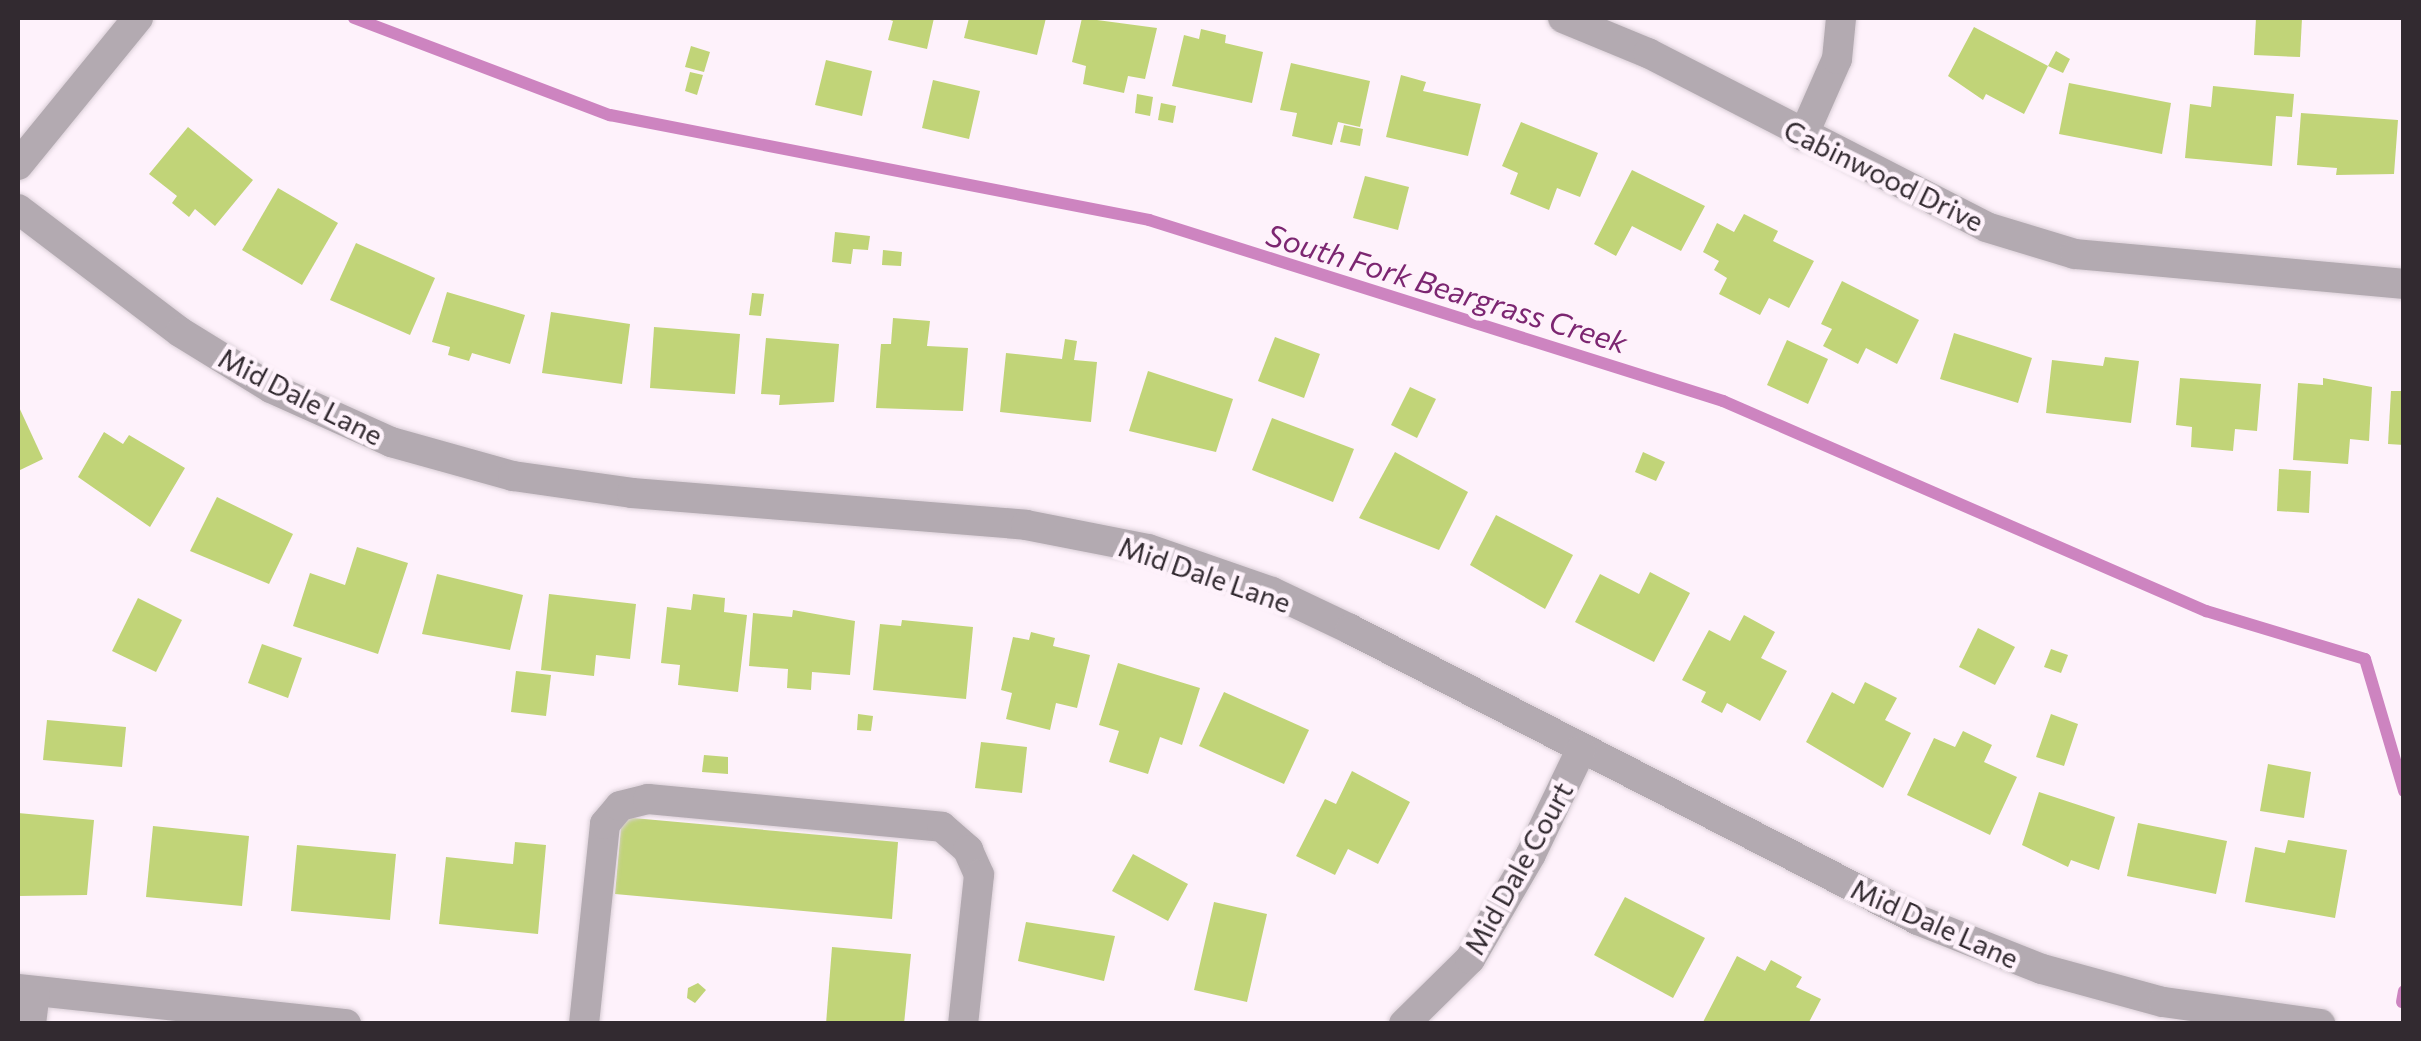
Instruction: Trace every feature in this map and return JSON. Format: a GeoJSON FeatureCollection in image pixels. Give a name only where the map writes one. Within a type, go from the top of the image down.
{"type":"FeatureCollection","features":[{"type":"Feature","properties":{"kind":"street"},"geometry":{"type":"LineString","coordinates":[[18,166],[138,18]]}},
{"type":"Feature","properties":{"kind":"street","name":"Cabinwood Drive"},"geometry":{"type":"LineString","coordinates":[[1563,18],[1648,52],[1803,136],[1986,227],[2075,254],[2404,284]]}},
{"type":"Feature","properties":{"kind":"street"},"geometry":{"type":"LineString","coordinates":[[1803,136],[1836,59],[1841,18]]}},
{"type":"Feature","properties":{"kind":"street","name":"Mid Dale Lane"},"geometry":{"type":"LineString","coordinates":[[18,208],[196,341],[271,388],[391,442],[513,476],[632,493],[1026,525],[1148,549],[1272,592],[1918,920],[2042,969],[2163,1002],[2320,1024]]}},
{"type":"Feature","properties":{"kind":"street","name":"Mid Dale Court"},"geometry":{"type":"LineString","coordinates":[[1404,1024],[1470,959],[1581,750]]}},
{"type":"Feature","properties":{"kind":"street"},"geometry":{"type":"LineString","coordinates":[[584,1024],[605,824],[620,806],[648,799],[942,827],[968,850],[979,875],[963,1024]]}},
{"type":"Feature","properties":{"kind":"street"},"geometry":{"type":"LineString","coordinates":[[26,991],[70,1009],[346,1024]]}},
{"type":"Feature","properties":{"kind":"street"},"geometry":{"type":"LineString","coordinates":[[26,991],[31,1024]]}},
{"type":"Feature","properties":{"kind":"building"},"geometry":{"type":"Polygon","coordinates":[[[884,18],[934,18],[927,49],[888,40],[893,21],[884,18]]]}},
{"type":"Feature","properties":{"kind":"building"},"geometry":{"type":"Polygon","coordinates":[[[969,18],[1046,18],[1037,55],[964,38],[969,18]]]}},
{"type":"Feature","properties":{"kind":"building"},"geometry":{"type":"Polygon","coordinates":[[[1082,18],[1157,28],[1145,79],[1128,76],[1124,93],[1083,84],[1086,66],[1072,62],[1082,18]]]}},
{"type":"Feature","properties":{"kind":"building"},"geometry":{"type":"Polygon","coordinates":[[[2256,18],[2302,18],[2300,57],[2254,55],[2256,18]]]}},
{"type":"Feature","properties":{"kind":"building"},"geometry":{"type":"Polygon","coordinates":[[[1974,27],[2048,66],[2024,114],[1986,94],[1983,100],[1948,76],[1974,27]]]}},
{"type":"Feature","properties":{"kind":"building"},"geometry":{"type":"Polygon","coordinates":[[[1201,29],[1226,35],[1225,43],[1263,52],[1252,103],[1172,86],[1184,35],[1199,39],[1201,29]]]}},
{"type":"Feature","properties":{"kind":"building"},"geometry":{"type":"Polygon","coordinates":[[[691,46],[710,52],[704,72],[685,67],[691,46]]]}},
{"type":"Feature","properties":{"kind":"building"},"geometry":{"type":"Polygon","coordinates":[[[2056,51],[2070,59],[2063,73],[2048,66],[2056,51]]]}},
{"type":"Feature","properties":{"kind":"building"},"geometry":{"type":"Polygon","coordinates":[[[826,60],[872,71],[862,116],[815,105],[826,60]]]}},
{"type":"Feature","properties":{"kind":"building"},"geometry":{"type":"Polygon","coordinates":[[[1291,63],[1370,81],[1360,127],[1338,122],[1332,145],[1292,136],[1297,113],[1280,110],[1291,63]]]}},
{"type":"Feature","properties":{"kind":"building"},"geometry":{"type":"Polygon","coordinates":[[[690,72],[703,75],[697,95],[685,91],[690,72]]]}},
{"type":"Feature","properties":{"kind":"building"},"geometry":{"type":"Polygon","coordinates":[[[1401,75],[1426,82],[1423,91],[1481,104],[1468,156],[1386,137],[1401,75]]]}},
{"type":"Feature","properties":{"kind":"building"},"geometry":{"type":"Polygon","coordinates":[[[933,80],[980,91],[969,139],[922,128],[933,80]]]}},
{"type":"Feature","properties":{"kind":"building"},"geometry":{"type":"Polygon","coordinates":[[[2069,83],[2171,103],[2162,154],[2059,134],[2069,83]]]}},
{"type":"Feature","properties":{"kind":"building"},"geometry":{"type":"Polygon","coordinates":[[[2213,86],[2294,94],[2292,117],[2276,116],[2272,166],[2185,158],[2190,104],[2211,107],[2213,86]]]}},
{"type":"Feature","properties":{"kind":"building"},"geometry":{"type":"Polygon","coordinates":[[[1137,94],[1153,97],[1150,116],[1135,113],[1137,94]]]}},
{"type":"Feature","properties":{"kind":"building"},"geometry":{"type":"Polygon","coordinates":[[[1161,103],[1176,106],[1173,123],[1158,120],[1161,103]]]}},
{"type":"Feature","properties":{"kind":"building"},"geometry":{"type":"Polygon","coordinates":[[[2301,113],[2398,120],[2394,174],[2336,175],[2337,168],[2297,165],[2301,113]]]}},
{"type":"Feature","properties":{"kind":"building"},"geometry":{"type":"Polygon","coordinates":[[[1521,122],[1598,153],[1580,197],[1557,188],[1549,210],[1510,194],[1518,173],[1502,166],[1521,122]]]}},
{"type":"Feature","properties":{"kind":"building"},"geometry":{"type":"Polygon","coordinates":[[[1344,125],[1363,129],[1360,146],[1340,142],[1344,125]]]}},
{"type":"Feature","properties":{"kind":"building"},"geometry":{"type":"Polygon","coordinates":[[[188,127],[253,180],[215,226],[195,209],[189,217],[172,203],[177,196],[149,174],[188,127]]]}},
{"type":"Feature","properties":{"kind":"building"},"geometry":{"type":"Polygon","coordinates":[[[1632,170],[1705,206],[1681,251],[1632,226],[1616,256],[1594,244],[1632,170]]]}},
{"type":"Feature","properties":{"kind":"building"},"geometry":{"type":"Polygon","coordinates":[[[1365,176],[1409,187],[1398,230],[1353,218],[1365,176]]]}},
{"type":"Feature","properties":{"kind":"building"},"geometry":{"type":"Polygon","coordinates":[[[278,188],[338,223],[302,285],[242,250],[278,188]]]}},
{"type":"Feature","properties":{"kind":"building"},"geometry":{"type":"Polygon","coordinates":[[[1744,214],[1778,231],[1773,241],[1814,261],[1789,308],[1769,298],[1760,315],[1719,294],[1727,278],[1714,270],[1719,261],[1703,252],[1717,223],[1734,232],[1744,214]]]}},
{"type":"Feature","properties":{"kind":"building"},"geometry":{"type":"Polygon","coordinates":[[[835,232],[870,236],[868,250],[853,249],[851,264],[832,262],[835,232]]]}},
{"type":"Feature","properties":{"kind":"building"},"geometry":{"type":"Polygon","coordinates":[[[356,243],[435,278],[410,335],[330,300],[356,243]]]}},
{"type":"Feature","properties":{"kind":"building"},"geometry":{"type":"Polygon","coordinates":[[[883,250],[902,252],[901,266],[882,265],[883,250]]]}},
{"type":"Feature","properties":{"kind":"building"},"geometry":{"type":"Polygon","coordinates":[[[1842,281],[1919,320],[1897,364],[1866,348],[1858,364],[1823,346],[1832,329],[1821,324],[1842,281]]]}},
{"type":"Feature","properties":{"kind":"building"},"geometry":{"type":"Polygon","coordinates":[[[447,292],[525,315],[510,364],[472,353],[469,361],[448,355],[450,347],[432,342],[447,292]]]}},
{"type":"Feature","properties":{"kind":"building"},"geometry":{"type":"Polygon","coordinates":[[[752,293],[764,294],[761,316],[749,315],[752,293]]]}},
{"type":"Feature","properties":{"kind":"building"},"geometry":{"type":"Polygon","coordinates":[[[551,312],[630,324],[622,384],[542,373],[551,312]]]}},
{"type":"Feature","properties":{"kind":"building"},"geometry":{"type":"Polygon","coordinates":[[[893,318],[930,321],[927,346],[968,348],[963,411],[876,408],[881,344],[891,344],[893,318]]]}},
{"type":"Feature","properties":{"kind":"building"},"geometry":{"type":"Polygon","coordinates":[[[654,327],[740,334],[735,394],[650,388],[654,327]]]}},
{"type":"Feature","properties":{"kind":"building"},"geometry":{"type":"Polygon","coordinates":[[[1954,333],[2032,358],[2018,403],[1940,379],[1954,333]]]}},
{"type":"Feature","properties":{"kind":"building"},"geometry":{"type":"Polygon","coordinates":[[[1275,337],[1320,354],[1304,398],[1258,381],[1275,337]]]}},
{"type":"Feature","properties":{"kind":"building"},"geometry":{"type":"Polygon","coordinates":[[[766,338],[839,344],[834,402],[779,405],[780,395],[761,394],[766,338]]]}},
{"type":"Feature","properties":{"kind":"building"},"geometry":{"type":"Polygon","coordinates":[[[1065,339],[1077,341],[1074,360],[1097,362],[1091,422],[1000,412],[1006,353],[1062,359],[1065,339]]]}},
{"type":"Feature","properties":{"kind":"building"},"geometry":{"type":"Polygon","coordinates":[[[1787,340],[1828,359],[1808,404],[1767,385],[1787,340]]]}},
{"type":"Feature","properties":{"kind":"building"},"geometry":{"type":"Polygon","coordinates":[[[2105,357],[2139,361],[2131,423],[2046,413],[2052,360],[2103,366],[2105,357]]]}},
{"type":"Feature","properties":{"kind":"building"},"geometry":{"type":"Polygon","coordinates":[[[1148,371],[1233,399],[1216,452],[1129,431],[1148,371]]]}},
{"type":"Feature","properties":{"kind":"building"},"geometry":{"type":"Polygon","coordinates":[[[2180,378],[2261,384],[2257,431],[2235,429],[2233,451],[2191,447],[2192,427],[2176,425],[2180,378]]]}},
{"type":"Feature","properties":{"kind":"building"},"geometry":{"type":"Polygon","coordinates":[[[2323,378],[2372,387],[2369,441],[2350,439],[2348,464],[2293,460],[2298,383],[2323,385],[2323,378]]]}},
{"type":"Feature","properties":{"kind":"building"},"geometry":{"type":"Polygon","coordinates":[[[1410,387],[1436,399],[1417,438],[1391,425],[1410,387]]]}},
{"type":"Feature","properties":{"kind":"building"},"geometry":{"type":"Polygon","coordinates":[[[2391,391],[2404,391],[2404,445],[2388,444],[2391,391]]]}},
{"type":"Feature","properties":{"kind":"building"},"geometry":{"type":"Polygon","coordinates":[[[18,405],[43,459],[18,471],[18,405]]]}},
{"type":"Feature","properties":{"kind":"building"},"geometry":{"type":"Polygon","coordinates":[[[1272,418],[1354,449],[1333,502],[1252,470],[1272,418]]]}},
{"type":"Feature","properties":{"kind":"building"},"geometry":{"type":"Polygon","coordinates":[[[104,432],[123,444],[129,435],[185,468],[150,527],[78,477],[104,432]]]}},
{"type":"Feature","properties":{"kind":"building"},"geometry":{"type":"Polygon","coordinates":[[[1395,452],[1468,492],[1439,550],[1359,518],[1395,452]]]}},
{"type":"Feature","properties":{"kind":"building"},"geometry":{"type":"Polygon","coordinates":[[[1643,452],[1665,462],[1656,481],[1635,472],[1643,452]]]}},
{"type":"Feature","properties":{"kind":"building"},"geometry":{"type":"Polygon","coordinates":[[[2279,469],[2311,471],[2309,513],[2277,511],[2279,469]]]}},
{"type":"Feature","properties":{"kind":"building"},"geometry":{"type":"Polygon","coordinates":[[[217,497],[293,534],[269,584],[190,551],[217,497]]]}},
{"type":"Feature","properties":{"kind":"building"},"geometry":{"type":"Polygon","coordinates":[[[1496,515],[1573,555],[1545,609],[1470,565],[1496,515]]]}},
{"type":"Feature","properties":{"kind":"building"},"geometry":{"type":"Polygon","coordinates":[[[357,547],[408,563],[378,654],[293,626],[310,573],[345,585],[357,547]]]}},
{"type":"Feature","properties":{"kind":"building"},"geometry":{"type":"Polygon","coordinates":[[[1650,572],[1690,593],[1654,662],[1575,622],[1600,574],[1639,594],[1650,572]]]}},
{"type":"Feature","properties":{"kind":"building"},"geometry":{"type":"Polygon","coordinates":[[[437,574],[523,595],[510,650],[422,634],[437,574]]]}},
{"type":"Feature","properties":{"kind":"building"},"geometry":{"type":"Polygon","coordinates":[[[549,594],[636,604],[630,659],[596,655],[594,676],[541,670],[549,594]]]}},
{"type":"Feature","properties":{"kind":"building"},"geometry":{"type":"Polygon","coordinates":[[[693,594],[725,598],[724,612],[747,615],[738,692],[678,685],[680,665],[661,663],[667,607],[691,610],[693,594]]]}},
{"type":"Feature","properties":{"kind":"building"},"geometry":{"type":"Polygon","coordinates":[[[138,598],[182,620],[156,672],[112,651],[138,598]]]}},
{"type":"Feature","properties":{"kind":"building"},"geometry":{"type":"Polygon","coordinates":[[[793,610],[855,621],[850,675],[812,672],[811,690],[787,688],[788,669],[749,666],[753,613],[792,617],[793,610]]]}},
{"type":"Feature","properties":{"kind":"building"},"geometry":{"type":"Polygon","coordinates":[[[1744,615],[1775,632],[1761,658],[1787,671],[1760,721],[1727,703],[1722,713],[1701,702],[1706,692],[1682,680],[1709,630],[1730,641],[1744,615]]]}},
{"type":"Feature","properties":{"kind":"building"},"geometry":{"type":"Polygon","coordinates":[[[902,620],[973,627],[966,699],[873,690],[880,624],[901,626],[902,620]]]}},
{"type":"Feature","properties":{"kind":"building"},"geometry":{"type":"Polygon","coordinates":[[[1978,628],[2015,647],[1995,685],[1959,667],[1978,628]]]}},
{"type":"Feature","properties":{"kind":"building"},"geometry":{"type":"Polygon","coordinates":[[[1031,632],[1055,638],[1053,646],[1090,655],[1077,708],[1056,703],[1050,730],[1006,719],[1012,693],[1001,690],[1013,637],[1029,640],[1031,632]]]}},
{"type":"Feature","properties":{"kind":"building"},"geometry":{"type":"Polygon","coordinates":[[[262,644],[302,658],[288,698],[248,683],[262,644]]]}},
{"type":"Feature","properties":{"kind":"building"},"geometry":{"type":"Polygon","coordinates":[[[2051,649],[2068,655],[2061,673],[2044,667],[2051,649]]]}},
{"type":"Feature","properties":{"kind":"building"},"geometry":{"type":"Polygon","coordinates":[[[1118,663],[1200,688],[1182,745],[1160,737],[1148,774],[1109,762],[1119,731],[1099,725],[1118,663]]]}},
{"type":"Feature","properties":{"kind":"building"},"geometry":{"type":"Polygon","coordinates":[[[516,671],[551,675],[546,716],[511,712],[516,671]]]}},
{"type":"Feature","properties":{"kind":"building"},"geometry":{"type":"Polygon","coordinates":[[[1865,682],[1897,698],[1885,720],[1911,733],[1883,788],[1806,742],[1832,692],[1854,704],[1865,682]]]}},
{"type":"Feature","properties":{"kind":"building"},"geometry":{"type":"Polygon","coordinates":[[[1224,692],[1309,730],[1284,784],[1199,746],[1224,692]]]}},
{"type":"Feature","properties":{"kind":"building"},"geometry":{"type":"Polygon","coordinates":[[[858,714],[873,716],[871,731],[857,730],[858,714]]]}},
{"type":"Feature","properties":{"kind":"building"},"geometry":{"type":"Polygon","coordinates":[[[2051,714],[2078,724],[2064,766],[2036,757],[2051,714]]]}},
{"type":"Feature","properties":{"kind":"building"},"geometry":{"type":"Polygon","coordinates":[[[47,720],[126,727],[122,767],[43,760],[47,720]]]}},
{"type":"Feature","properties":{"kind":"building"},"geometry":{"type":"Polygon","coordinates":[[[1963,731],[1992,745],[1984,762],[2017,777],[1990,835],[1907,795],[1934,738],[1955,747],[1963,731]]]}},
{"type":"Feature","properties":{"kind":"building"},"geometry":{"type":"Polygon","coordinates":[[[981,742],[1027,747],[1022,793],[975,788],[981,742]]]}},
{"type":"Feature","properties":{"kind":"building"},"geometry":{"type":"Polygon","coordinates":[[[704,755],[728,757],[728,774],[702,772],[704,755]]]}},
{"type":"Feature","properties":{"kind":"building"},"geometry":{"type":"Polygon","coordinates":[[[2268,764],[2311,772],[2304,818],[2260,811],[2268,764]]]}},
{"type":"Feature","properties":{"kind":"building"},"geometry":{"type":"Polygon","coordinates":[[[1352,771],[1410,802],[1378,864],[1348,849],[1335,875],[1296,856],[1325,799],[1336,804],[1352,771]]]}},
{"type":"Feature","properties":{"kind":"building"},"geometry":{"type":"Polygon","coordinates":[[[2039,792],[2115,817],[2099,870],[2071,860],[2068,867],[2022,845],[2039,792]]]}},
{"type":"Feature","properties":{"kind":"building"},"geometry":{"type":"Polygon","coordinates":[[[18,813],[94,820],[87,895],[18,896],[18,813]]]}},
{"type":"Feature","properties":{"kind":"building"},"geometry":{"type":"Polygon","coordinates":[[[622,817],[898,842],[892,919],[615,894],[622,817]]]}},
{"type":"Feature","properties":{"kind":"building"},"geometry":{"type":"Polygon","coordinates":[[[2138,823],[2227,841],[2216,894],[2127,876],[2138,823]]]}},
{"type":"Feature","properties":{"kind":"building"},"geometry":{"type":"Polygon","coordinates":[[[153,826],[249,836],[242,906],[146,897],[153,826]]]}},
{"type":"Feature","properties":{"kind":"building"},"geometry":{"type":"Polygon","coordinates":[[[2288,840],[2347,850],[2335,918],[2245,902],[2255,847],[2285,853],[2288,840]]]}},
{"type":"Feature","properties":{"kind":"building"},"geometry":{"type":"Polygon","coordinates":[[[515,842],[546,845],[538,934],[439,924],[446,857],[513,864],[515,842]]]}},
{"type":"Feature","properties":{"kind":"building"},"geometry":{"type":"Polygon","coordinates":[[[297,845],[396,854],[390,920],[291,911],[297,845]]]}},
{"type":"Feature","properties":{"kind":"building"},"geometry":{"type":"Polygon","coordinates":[[[1133,854],[1188,884],[1168,921],[1112,891],[1133,854]]]}},
{"type":"Feature","properties":{"kind":"building"},"geometry":{"type":"Polygon","coordinates":[[[1625,897],[1705,938],[1673,998],[1594,955],[1625,897]]]}},
{"type":"Feature","properties":{"kind":"building"},"geometry":{"type":"Polygon","coordinates":[[[1214,902],[1267,914],[1247,1002],[1194,990],[1214,902]]]}},
{"type":"Feature","properties":{"kind":"building"},"geometry":{"type":"Polygon","coordinates":[[[1026,922],[1115,936],[1104,981],[1018,961],[1026,922]]]}},
{"type":"Feature","properties":{"kind":"building"},"geometry":{"type":"Polygon","coordinates":[[[832,947],[911,954],[904,1024],[826,1024],[832,947]]]}},
{"type":"Feature","properties":{"kind":"building"},"geometry":{"type":"Polygon","coordinates":[[[1737,956],[1765,971],[1771,960],[1802,977],[1796,987],[1821,999],[1808,1024],[1702,1024],[1737,956]]]}},
{"type":"Feature","properties":{"kind":"building"},"geometry":{"type":"Polygon","coordinates":[[[698,983],[706,990],[695,1003],[687,998],[688,988],[698,983]]]}},
{"type":"Feature","properties":{"kind":"waterway","name":"South Fork Beargrass Creek"},"geometry":{"type":"LineString","coordinates":[[354,18],[610,115],[1149,220],[1723,401],[2206,611],[2365,659],[2404,791]]}},
{"type":"Feature","properties":{"kind":"waterway","name":"South Fork Beargrass Creek"},"geometry":{"type":"LineString","coordinates":[[2402,1002],[2404,991]]}}]}
